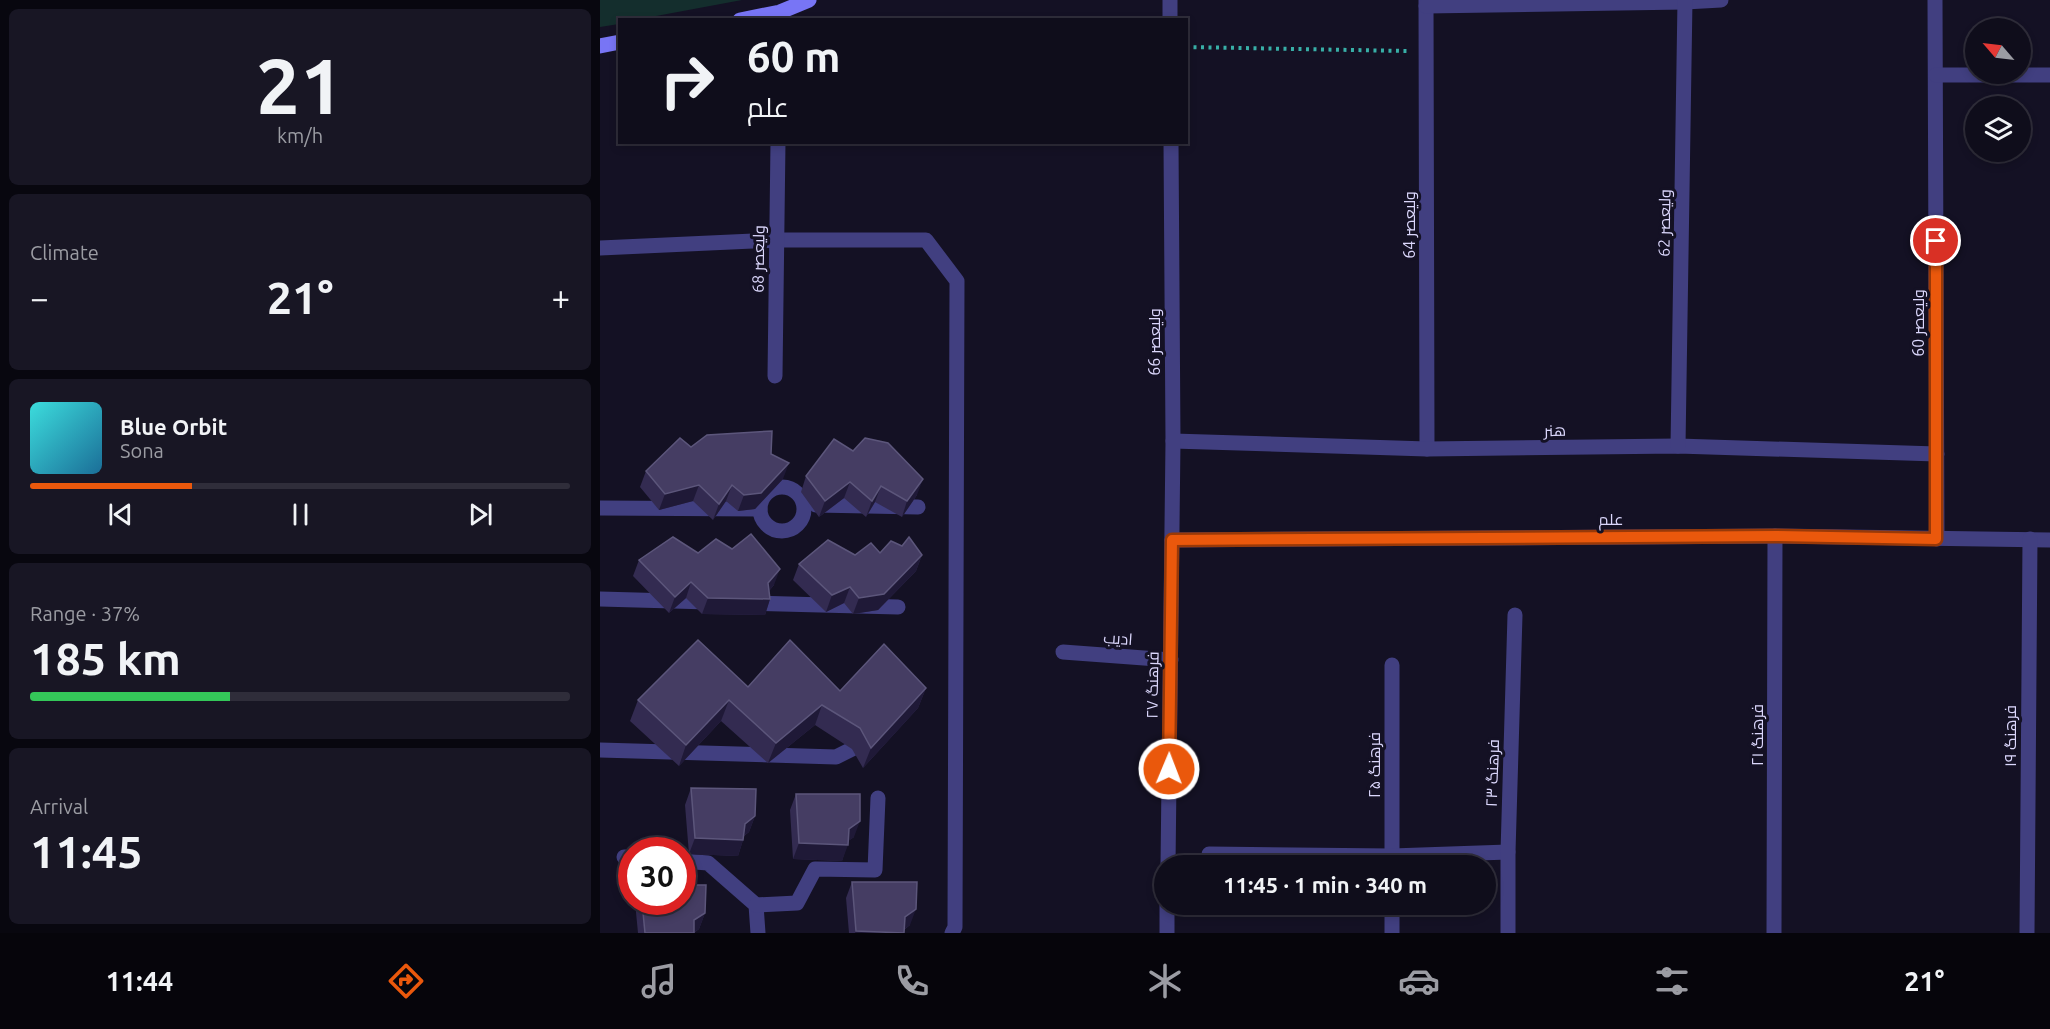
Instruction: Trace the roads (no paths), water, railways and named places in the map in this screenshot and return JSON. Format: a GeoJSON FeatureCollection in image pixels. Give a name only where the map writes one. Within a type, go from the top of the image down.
{"type":"FeatureCollection","features":[{"type":"Feature","properties":{"kind":"main road"},"geometry":{"type":"LineString","coordinates":[[760,18],[780,16],[809,0]]}},
{"type":"Feature","properties":{"kind":"main road"},"geometry":{"type":"LineString","coordinates":[[600,46],[618,42]]}},
{"type":"Feature","properties":{"kind":"street"},"geometry":{"type":"LineString","coordinates":[[1170,0],[1170,18]]}},
{"type":"Feature","properties":{"kind":"street"},"geometry":{"type":"LineString","coordinates":[[1426,3],[1721,0]]}},
{"type":"Feature","properties":{"kind":"street","name":"ولیعصر 60"},"geometry":{"type":"LineString","coordinates":[[1935,0],[1936,539]]}},
{"type":"Feature","properties":{"kind":"street","name":"ولیعصر 62"},"geometry":{"type":"LineString","coordinates":[[1678,446],[1685,1]]}},
{"type":"Feature","properties":{"kind":"street","name":"ولیعصر 64"},"geometry":{"type":"LineString","coordinates":[[1426,3],[1427,449]]}},
{"type":"Feature","properties":{"kind":"street"},"geometry":{"type":"LineString","coordinates":[[1936,75],[2050,75]]}},
{"type":"Feature","properties":{"kind":"street","name":"ولیعصر 68"},"geometry":{"type":"LineString","coordinates":[[775,376],[778,144]]}},
{"type":"Feature","properties":{"kind":"street","name":"ولیعصر 66"},"geometry":{"type":"LineString","coordinates":[[1171,144],[1172,540]]}},
{"type":"Feature","properties":{"kind":"street"},"geometry":{"type":"LineString","coordinates":[[600,248],[777,240],[926,240],[957,281],[955,927],[952,933]]}},
{"type":"Feature","properties":{"kind":"street","name":"هنر"},"geometry":{"type":"LineString","coordinates":[[1173,441],[1427,449],[1678,446],[1937,454]]}},
{"type":"Feature","properties":{"kind":"street"},"geometry":{"type":"LineString","coordinates":[[776,488],[794,490],[804,505],[803,516],[798,525],[789,530],[778,531],[769,527],[762,519],[760,509],[762,500],[776,488]]}},
{"type":"Feature","properties":{"kind":"street"},"geometry":{"type":"LineString","coordinates":[[804,505],[918,507]]}},
{"type":"Feature","properties":{"kind":"street"},"geometry":{"type":"LineString","coordinates":[[600,508],[760,509]]}},
{"type":"Feature","properties":{"kind":"street","name":"علم"},"geometry":{"type":"LineString","coordinates":[[1172,540],[1775,536],[2050,540]]}},
{"type":"Feature","properties":{"kind":"street","name":"فرهنگ ۲۱"},"geometry":{"type":"LineString","coordinates":[[1774,933],[1775,536]]}},
{"type":"Feature","properties":{"kind":"street","name":"فرهنگ ۱۹"},"geometry":{"type":"LineString","coordinates":[[2027,933],[2030,539]]}},
{"type":"Feature","properties":{"kind":"street","name":"فرهنگ ۲۷"},"geometry":{"type":"LineString","coordinates":[[1168,855],[1172,540]]}},
{"type":"Feature","properties":{"kind":"street"},"geometry":{"type":"LineString","coordinates":[[600,599],[898,607]]}},
{"type":"Feature","properties":{"kind":"street","name":"فرهنگ ۲۳"},"geometry":{"type":"LineString","coordinates":[[1508,933],[1515,615]]}},
{"type":"Feature","properties":{"kind":"street","name":"ادیب"},"geometry":{"type":"LineString","coordinates":[[1063,652],[1171,660]]}},
{"type":"Feature","properties":{"kind":"street","name":"فرهنگ ۲۵"},"geometry":{"type":"LineString","coordinates":[[1392,665],[1392,855]]}},
{"type":"Feature","properties":{"kind":"street"},"geometry":{"type":"LineString","coordinates":[[600,750],[836,757],[852,749],[877,726]]}},
{"type":"Feature","properties":{"kind":"street"},"geometry":{"type":"LineString","coordinates":[[696,862],[708,863],[756,905],[797,903],[815,869],[875,870],[878,798]]}},
{"type":"Feature","properties":{"kind":"street"},"geometry":{"type":"LineString","coordinates":[[1469,855],[1508,852]]}},
{"type":"Feature","properties":{"kind":"street"},"geometry":{"type":"LineString","coordinates":[[1209,854],[1235,855]]}},
{"type":"Feature","properties":{"kind":"street"},"geometry":{"type":"LineString","coordinates":[[756,905],[758,933]]}},
{"type":"Feature","properties":{"kind":"street"},"geometry":{"type":"LineString","coordinates":[[1167,915],[1167,933]]}},
{"type":"Feature","properties":{"kind":"street"},"geometry":{"type":"LineString","coordinates":[[1392,915],[1392,933]]}}]}
